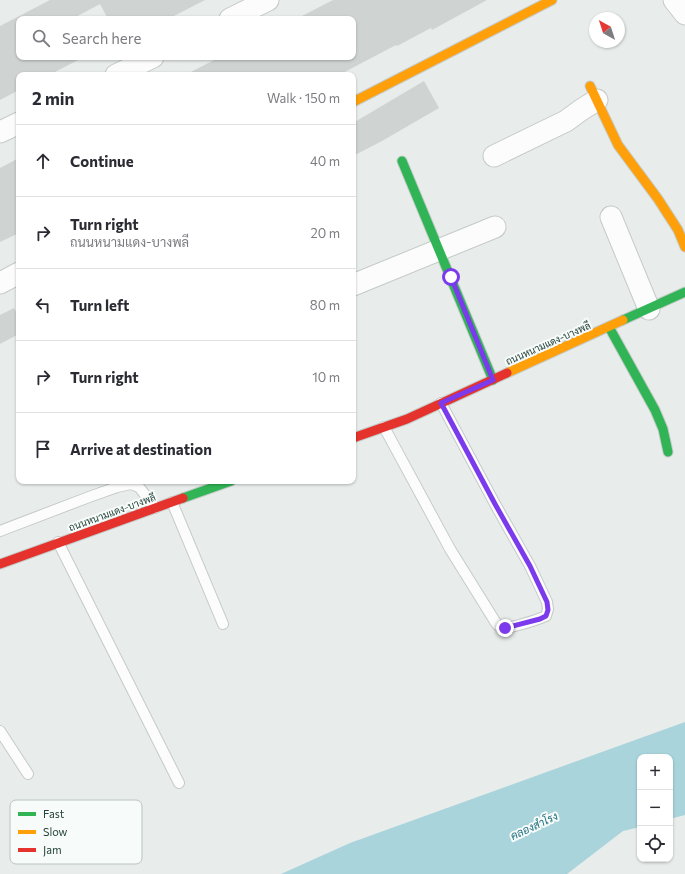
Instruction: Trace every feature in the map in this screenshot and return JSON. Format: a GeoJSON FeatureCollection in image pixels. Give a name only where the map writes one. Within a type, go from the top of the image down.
{"type":"FeatureCollection","features":[{"type":"Feature","properties":{"kind":"street"},"geometry":{"type":"LineString","coordinates":[[236,16],[268,0]]}},
{"type":"Feature","properties":{"kind":"street"},"geometry":{"type":"LineString","coordinates":[[356,100],[552,0]]}},
{"type":"Feature","properties":{"kind":"street"},"geometry":{"type":"LineString","coordinates":[[674,0],[685,14]]}},
{"type":"Feature","properties":{"kind":"street"},"geometry":{"type":"LineString","coordinates":[[122,72],[147,60]]}},
{"type":"Feature","properties":{"kind":"street"},"geometry":{"type":"LineString","coordinates":[[494,156],[566,121],[581,110],[593,93],[618,145],[658,199],[678,230],[685,247]]}},
{"type":"Feature","properties":{"kind":"street"},"geometry":{"type":"LineString","coordinates":[[0,132],[16,124]]}},
{"type":"Feature","properties":{"kind":"street"},"geometry":{"type":"LineString","coordinates":[[402,161],[493,380]]}},
{"type":"Feature","properties":{"kind":"street"},"geometry":{"type":"LineString","coordinates":[[610,217],[649,309]]}},
{"type":"Feature","properties":{"kind":"street"},"geometry":{"type":"LineString","coordinates":[[356,284],[495,227]]}},
{"type":"Feature","properties":{"kind":"street"},"geometry":{"type":"LineString","coordinates":[[0,283],[16,275]]}},
{"type":"Feature","properties":{"kind":"street","name":"ถนนหนามแดง-บางพลี"},"geometry":{"type":"LineString","coordinates":[[356,437],[407,419],[685,292]]}},
{"type":"Feature","properties":{"kind":"street"},"geometry":{"type":"LineString","coordinates":[[609,327],[655,410],[663,429],[668,452]]}},
{"type":"Feature","properties":{"kind":"street","name":"ถนนหนามแดง-บางพลี"},"geometry":{"type":"LineString","coordinates":[[0,564],[223,484]]}},
{"type":"Feature","properties":{"kind":"lane"},"geometry":{"type":"LineString","coordinates":[[384,427],[450,550],[496,624],[501,628],[540,619],[546,616],[548,610],[547,602],[530,566],[441,403]]}},
{"type":"Feature","properties":{"kind":"lane"},"geometry":{"type":"LineString","coordinates":[[0,531],[88,498],[131,484],[139,487],[155,508]]}},
{"type":"Feature","properties":{"kind":"lane"},"geometry":{"type":"LineString","coordinates":[[172,502],[223,624]]}},
{"type":"Feature","properties":{"kind":"lane"},"geometry":{"type":"LineString","coordinates":[[58,542],[179,783]]}},
{"type":"Feature","properties":{"kind":"lane"},"geometry":{"type":"LineString","coordinates":[[0,731],[28,774]]}},
{"type":"Feature","properties":{"kind":"water","name":"คลองสำโรง"},"geometry":{"type":"Polygon","coordinates":[[[685,722],[685,815],[673,818],[673,754],[637,754],[637,828],[623,831],[567,874],[281,874],[350,843],[685,722]]]}},
{"type":"Feature","properties":{"kind":"building"},"geometry":{"type":"Polygon","coordinates":[[[50,0],[205,0],[174,16],[106,16],[100,4],[78,16],[19,16],[50,0]]]}},
{"type":"Feature","properties":{"kind":"building"},"geometry":{"type":"Polygon","coordinates":[[[333,0],[487,0],[432,30],[431,28],[345,72],[191,72],[214,60],[356,60],[356,16],[302,16],[333,0]]]}},
{"type":"Feature","properties":{"kind":"building"},"geometry":{"type":"Polygon","coordinates":[[[16,18],[16,60],[78,60],[55,72],[16,72],[16,92],[0,100],[0,26],[16,18]]]}},
{"type":"Feature","properties":{"kind":"building"},"geometry":{"type":"Polygon","coordinates":[[[424,81],[439,108],[356,154],[356,121],[424,81]]]}},
{"type":"Feature","properties":{"kind":"building"},"geometry":{"type":"Polygon","coordinates":[[[16,160],[16,234],[0,242],[0,168],[16,160]]]}},
{"type":"Feature","properties":{"kind":"building"},"geometry":{"type":"Polygon","coordinates":[[[14,308],[16,312],[16,336],[0,344],[0,315],[14,308]]]}},
{"type":"Feature","properties":{"kind":"traffic: fast"},"geometry":{"type":"LineString","coordinates":[[402,161],[493,380]]}},
{"type":"Feature","properties":{"kind":"traffic: fast"},"geometry":{"type":"LineString","coordinates":[[623,320],[685,292]]}},
{"type":"Feature","properties":{"kind":"traffic: fast"},"geometry":{"type":"LineString","coordinates":[[609,327],[655,410],[663,429],[668,452]]}},
{"type":"Feature","properties":{"kind":"traffic: fast"},"geometry":{"type":"LineString","coordinates":[[183,498],[223,484]]}},
{"type":"Feature","properties":{"kind":"traffic: slow"},"geometry":{"type":"LineString","coordinates":[[356,100],[552,0]]}},
{"type":"Feature","properties":{"kind":"traffic: slow"},"geometry":{"type":"LineString","coordinates":[[590,86],[618,145],[658,199],[678,230],[685,247]]}},
{"type":"Feature","properties":{"kind":"traffic: slow"},"geometry":{"type":"LineString","coordinates":[[507,373],[623,320]]}},
{"type":"Feature","properties":{"kind":"traffic: jam"},"geometry":{"type":"LineString","coordinates":[[356,437],[407,419],[507,373]]}},
{"type":"Feature","properties":{"kind":"traffic: jam"},"geometry":{"type":"LineString","coordinates":[[0,564],[183,498]]}},
{"type":"Feature","properties":{"kind":"route"},"geometry":{"type":"LineString","coordinates":[[451,277],[493,380],[441,403],[530,566],[547,602],[548,610],[546,616],[505,628]]}}]}
